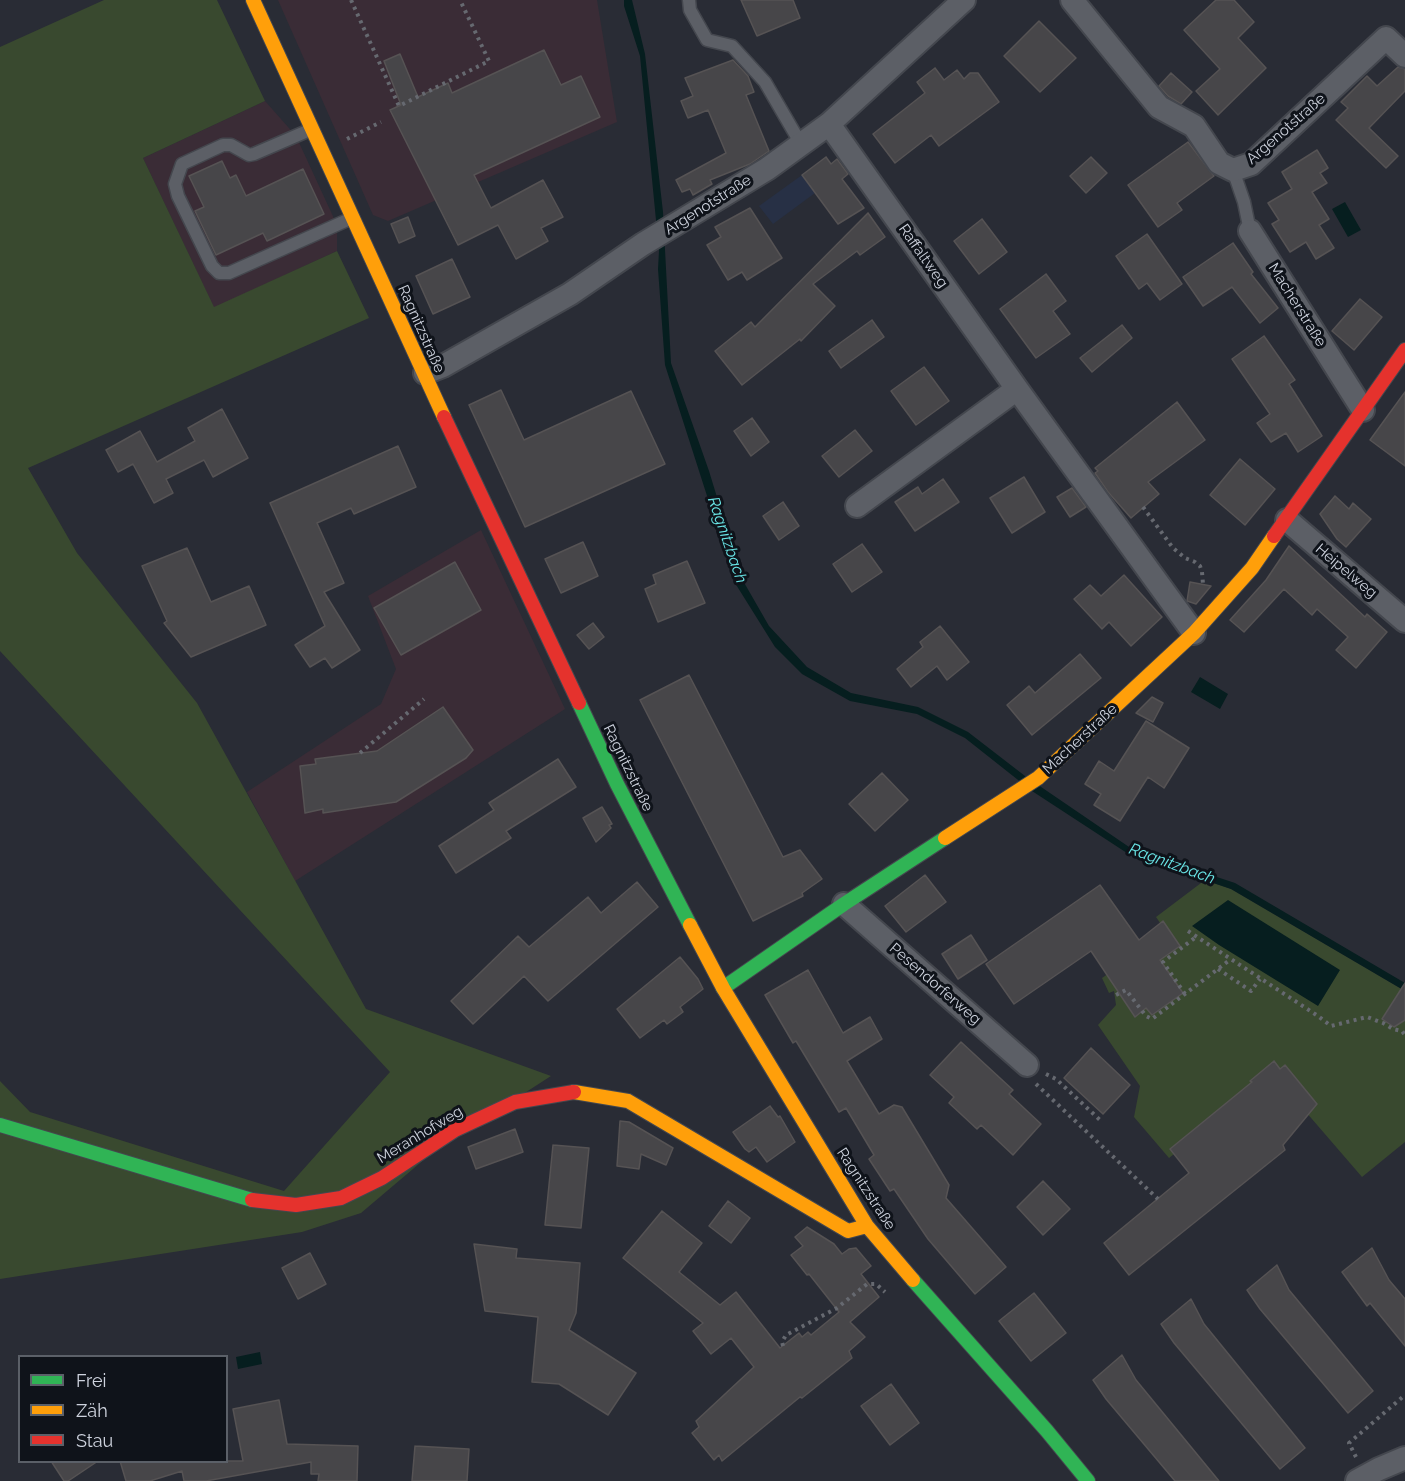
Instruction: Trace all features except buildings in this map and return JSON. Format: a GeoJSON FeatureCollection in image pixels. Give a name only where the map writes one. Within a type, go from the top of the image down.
{"type":"FeatureCollection","features":[{"type":"Feature","properties":{"kind":"street","name":"Ragnitzstraße"},"geometry":{"type":"LineString","coordinates":[[253,0],[425,373],[430,389],[620,792],[723,988],[867,1226],[1088,1481]]}},
{"type":"Feature","properties":{"kind":"street","name":"Argenotstraße"},"geometry":{"type":"LineString","coordinates":[[425,373],[443,366],[570,294],[643,244],[767,169],[829,124],[964,0]]}},
{"type":"Feature","properties":{"kind":"street","name":"Argenotstraße"},"geometry":{"type":"LineString","coordinates":[[1072,0],[1159,107],[1194,126],[1219,163],[1233,170],[1251,164],[1386,38],[1405,56]]}},
{"type":"Feature","properties":{"kind":"street","name":"Raffaltweg"},"geometry":{"type":"LineString","coordinates":[[829,124],[1194,633]]}},
{"type":"Feature","properties":{"kind":"street","name":"Macherstraße"},"geometry":{"type":"LineString","coordinates":[[1250,231],[1363,410]]}},
{"type":"Feature","properties":{"kind":"street","name":"Macherstraße"},"geometry":{"type":"LineString","coordinates":[[723,988],[844,904],[1038,778],[1194,633],[1252,568],[1405,350]]}},
{"type":"Feature","properties":{"kind":"street"},"geometry":{"type":"LineString","coordinates":[[857,506],[1017,389]]}},
{"type":"Feature","properties":{"kind":"street","name":"Heipelweg"},"geometry":{"type":"LineString","coordinates":[[1287,520],[1405,621]]}},
{"type":"Feature","properties":{"kind":"street","name":"Pesendorferweg"},"geometry":{"type":"LineString","coordinates":[[844,904],[1027,1065]]}},
{"type":"Feature","properties":{"kind":"street","name":"Meranhofweg"},"geometry":{"type":"LineString","coordinates":[[0,1125],[251,1200],[296,1205],[341,1198],[382,1178],[455,1130],[514,1102],[571,1092],[628,1101],[848,1231],[867,1226]]}},
{"type":"Feature","properties":{"kind":"street"},"geometry":{"type":"LineString","coordinates":[[1362,1478],[1405,1458]]}},
{"type":"Feature","properties":{"kind":"lane"},"geometry":{"type":"LineString","coordinates":[[689,0],[690,10],[707,40],[732,46],[765,82],[801,144]]}},
{"type":"Feature","properties":{"kind":"lane"},"geometry":{"type":"LineString","coordinates":[[312,129],[254,154],[249,155],[231,145],[223,145],[182,164],[175,184],[178,196],[212,266],[219,273],[229,273],[353,218]]}},
{"type":"Feature","properties":{"kind":"lane"},"geometry":{"type":"LineString","coordinates":[[1233,170],[1244,202],[1250,231]]}},
{"type":"Feature","properties":{"kind":"path"},"geometry":{"type":"LineString","coordinates":[[351,0],[399,106],[489,61],[460,0]]}},
{"type":"Feature","properties":{"kind":"path"},"geometry":{"type":"LineString","coordinates":[[341,142],[381,122]]}},
{"type":"Feature","properties":{"kind":"path"},"geometry":{"type":"LineString","coordinates":[[1143,507],[1173,548],[1200,566],[1203,584]]}},
{"type":"Feature","properties":{"kind":"path"},"geometry":{"type":"LineString","coordinates":[[360,753],[424,699]]}},
{"type":"Feature","properties":{"kind":"path"},"geometry":{"type":"LineString","coordinates":[[1188,931],[1331,1026],[1367,1017],[1402,1031],[1405,1035]]}},
{"type":"Feature","properties":{"kind":"path"},"geometry":{"type":"LineString","coordinates":[[1185,994],[1163,962],[1197,937]]}},
{"type":"Feature","properties":{"kind":"path"},"geometry":{"type":"LineString","coordinates":[[1116,994],[1126,990],[1146,1016],[1152,1019],[1231,959]]}},
{"type":"Feature","properties":{"kind":"path"},"geometry":{"type":"LineString","coordinates":[[1218,969],[1251,991],[1260,979]]}},
{"type":"Feature","properties":{"kind":"path"},"geometry":{"type":"LineString","coordinates":[[1027,1065],[1038,1068],[1056,1079],[1100,1120]]}},
{"type":"Feature","properties":{"kind":"path"},"geometry":{"type":"LineString","coordinates":[[1027,1065],[1038,1087],[1158,1199]]}},
{"type":"Feature","properties":{"kind":"path"},"geometry":{"type":"LineString","coordinates":[[783,1346],[782,1342],[786,1335],[843,1305],[867,1284],[876,1284],[888,1295]]}},
{"type":"Feature","properties":{"kind":"path"},"geometry":{"type":"LineString","coordinates":[[1362,1478],[1349,1443],[1405,1395]]}},
{"type":"Feature","properties":{"kind":"shaded area"},"geometry":{"type":"Polygon","coordinates":[[[278,0],[597,0],[617,122],[388,221],[373,215],[278,0]]]}},
{"type":"Feature","properties":{"kind":"shaded area"},"geometry":{"type":"Polygon","coordinates":[[[265,101],[296,136],[337,225],[337,251],[214,308],[143,158],[265,101]]]}},
{"type":"Feature","properties":{"kind":"shaded area"},"geometry":{"type":"Polygon","coordinates":[[[802,175],[815,193],[773,224],[759,206],[802,175]]]}},
{"type":"Feature","properties":{"kind":"shaded area"},"geometry":{"type":"Polygon","coordinates":[[[481,530],[565,709],[295,881],[247,792],[381,704],[396,669],[368,596],[481,530]]]}},
{"type":"Feature","properties":{"kind":"green space"},"geometry":{"type":"Polygon","coordinates":[[[104,0],[217,0],[265,101],[143,158],[214,307],[337,251],[369,318],[28,468],[77,553],[197,703],[366,1009],[551,1076],[433,1152],[361,1213],[302,1232],[0,1279],[0,1081],[30,1112],[284,1191],[390,1072],[0,651],[0,47],[104,0]]]}},
{"type":"Feature","properties":{"kind":"green space"},"geometry":{"type":"Polygon","coordinates":[[[1205,880],[1231,889],[1405,991],[1405,1142],[1362,1177],[1274,1075],[1169,1158],[1134,1117],[1140,1086],[1098,1025],[1116,1005],[1114,991],[1109,993],[1102,978],[1167,933],[1156,917],[1205,880]]]}},
{"type":"Feature","properties":{"kind":"water","name":"Ragnitzbach"},"geometry":{"type":"Polygon","coordinates":[[[624,0],[632,0],[645,54],[663,212],[671,363],[709,471],[742,579],[769,626],[807,667],[851,693],[918,707],[968,732],[1025,776],[1132,849],[1235,883],[1405,983],[1405,991],[1231,889],[1130,855],[1032,791],[965,738],[917,714],[850,701],[802,674],[775,647],[735,583],[665,365],[658,269],[659,251],[640,56],[624,0]]]}},
{"type":"Feature","properties":{"kind":"water"},"geometry":{"type":"Polygon","coordinates":[[[1345,202],[1361,230],[1348,237],[1332,209],[1345,202]]]}},
{"type":"Feature","properties":{"kind":"water"},"geometry":{"type":"Polygon","coordinates":[[[1200,677],[1228,694],[1220,709],[1191,692],[1200,677]]]}},
{"type":"Feature","properties":{"kind":"water"},"geometry":{"type":"Polygon","coordinates":[[[1228,900],[1340,970],[1318,1006],[1192,926],[1228,900]]]}},
{"type":"Feature","properties":{"kind":"water"},"geometry":{"type":"Polygon","coordinates":[[[260,1352],[262,1364],[238,1369],[236,1357],[260,1352]]]}},
{"type":"Feature","properties":{"kind":"traffic: fast"},"geometry":{"type":"LineString","coordinates":[[579,703],[617,784],[690,925]]}},
{"type":"Feature","properties":{"kind":"traffic: fast"},"geometry":{"type":"LineString","coordinates":[[723,988],[844,904],[945,838]]}},
{"type":"Feature","properties":{"kind":"traffic: fast"},"geometry":{"type":"LineString","coordinates":[[0,1125],[252,1200]]}},
{"type":"Feature","properties":{"kind":"traffic: fast"},"geometry":{"type":"LineString","coordinates":[[913,1280],[1047,1431],[1088,1481]]}},
{"type":"Feature","properties":{"kind":"traffic: slow"},"geometry":{"type":"LineString","coordinates":[[253,0],[444,417]]}},
{"type":"Feature","properties":{"kind":"traffic: slow"},"geometry":{"type":"LineString","coordinates":[[945,838],[1038,778],[1194,633],[1252,568],[1274,536]]}},
{"type":"Feature","properties":{"kind":"traffic: slow"},"geometry":{"type":"LineString","coordinates":[[690,925],[723,988],[867,1226],[913,1280]]}},
{"type":"Feature","properties":{"kind":"traffic: slow"},"geometry":{"type":"LineString","coordinates":[[574,1092],[628,1101],[848,1231],[867,1226]]}},
{"type":"Feature","properties":{"kind":"traffic: jam"},"geometry":{"type":"LineString","coordinates":[[1274,536],[1405,350]]}},
{"type":"Feature","properties":{"kind":"traffic: jam"},"geometry":{"type":"LineString","coordinates":[[444,417],[579,703]]}},
{"type":"Feature","properties":{"kind":"traffic: jam"},"geometry":{"type":"LineString","coordinates":[[252,1200],[296,1205],[341,1198],[382,1178],[455,1130],[515,1102],[574,1092]]}}]}
